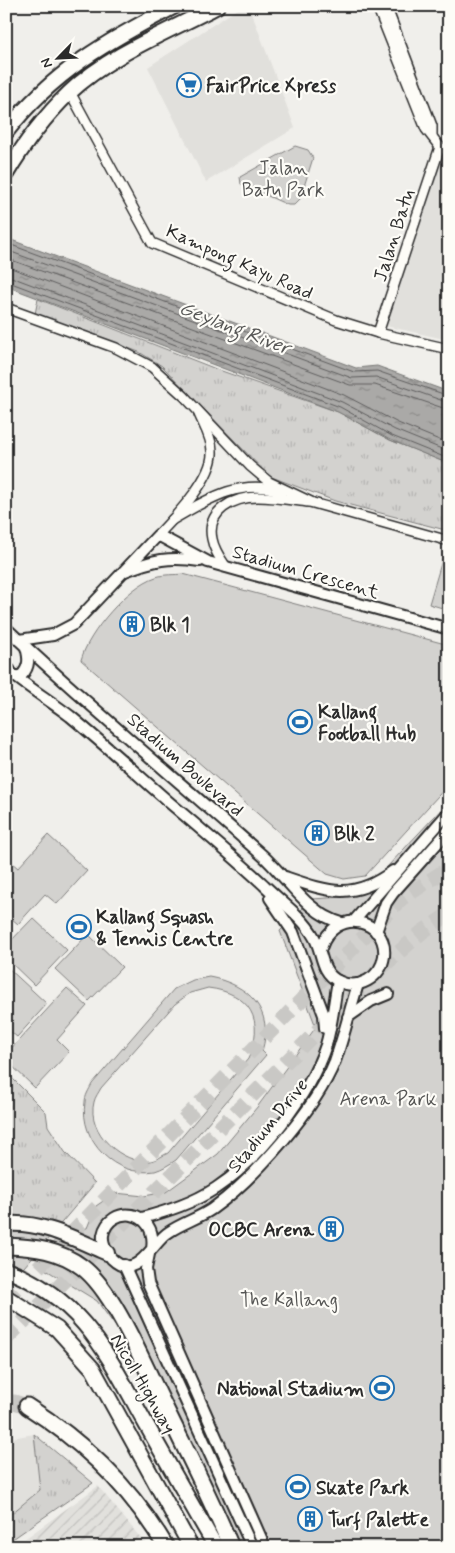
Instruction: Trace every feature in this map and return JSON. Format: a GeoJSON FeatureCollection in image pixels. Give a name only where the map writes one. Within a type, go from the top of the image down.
{"type":"FeatureCollection","features":[{"type":"Feature","properties":{"kind":"highway"},"geometry":{"type":"LineString","coordinates":[[7,1246],[47,1250],[63,1256],[83,1268],[111,1300],[209,1494],[231,1547]]}},
{"type":"Feature","properties":{"kind":"highway"},"geometry":{"type":"LineString","coordinates":[[28,1406],[60,1427],[90,1453],[124,1488],[166,1547]]}},
{"type":"Feature","properties":{"kind":"main road"},"geometry":{"type":"LineString","coordinates":[[6,174],[25,144],[70,92],[94,73],[127,53],[217,6]]}},
{"type":"Feature","properties":{"kind":"main road"},"geometry":{"type":"LineString","coordinates":[[6,132],[28,105],[58,76],[94,51],[169,8]]}},
{"type":"Feature","properties":{"kind":"main road"},"geometry":{"type":"LineString","coordinates":[[6,1224],[30,1224],[52,1229],[107,1254]]}},
{"type":"Feature","properties":{"kind":"main road"},"geometry":{"type":"LineString","coordinates":[[6,1262],[52,1286],[72,1303],[82,1320]]}},
{"type":"Feature","properties":{"kind":"main road","name":"Nicoll Highway"},"geometry":{"type":"LineString","coordinates":[[6,1270],[45,1289],[82,1320],[99,1340],[216,1547]]}},
{"type":"Feature","properties":{"kind":"main road","name":"Nicoll Highway"},"geometry":{"type":"LineString","coordinates":[[6,1297],[57,1329],[93,1369],[191,1547]]}},
{"type":"Feature","properties":{"kind":"street"},"geometry":{"type":"LineString","coordinates":[[377,6],[426,129],[445,149]]}},
{"type":"Feature","properties":{"kind":"street"},"geometry":{"type":"LineString","coordinates":[[386,6],[432,126],[432,136]]}},
{"type":"Feature","properties":{"kind":"street","name":"Kampong Kayu Road"},"geometry":{"type":"LineString","coordinates":[[70,92],[152,243],[328,317],[378,333],[449,349]]}},
{"type":"Feature","properties":{"kind":"street","name":"Jalan Batu"},"geometry":{"type":"LineString","coordinates":[[378,333],[445,149]]}},
{"type":"Feature","properties":{"kind":"street"},"geometry":{"type":"LineString","coordinates":[[6,308],[116,348],[152,367],[196,407],[250,466],[269,482],[311,502]]}},
{"type":"Feature","properties":{"kind":"street"},"geometry":{"type":"LineString","coordinates":[[9,671],[22,675],[27,668],[28,660],[22,643],[53,635],[74,624],[172,520],[203,479],[212,460],[210,438],[196,407]]}},
{"type":"Feature","properties":{"kind":"street"},"geometry":{"type":"LineString","coordinates":[[172,520],[210,498],[237,489],[277,490],[311,502],[449,541]]}},
{"type":"Feature","properties":{"kind":"street"},"geometry":{"type":"LineString","coordinates":[[226,567],[215,550],[211,538],[215,514],[222,507],[231,502],[257,497],[311,502]]}},
{"type":"Feature","properties":{"kind":"street","name":"Stadium Crescent"},"geometry":{"type":"LineString","coordinates":[[158,535],[208,562],[449,629]]}},
{"type":"Feature","properties":{"kind":"street"},"geometry":{"type":"LineString","coordinates":[[121,572],[152,560],[167,558],[208,562]]}},
{"type":"Feature","properties":{"kind":"street","name":"Stadium Boulevard"},"geometry":{"type":"LineString","coordinates":[[6,628],[284,876],[316,911],[331,920],[342,923]]}},
{"type":"Feature","properties":{"kind":"street"},"geometry":{"type":"LineString","coordinates":[[9,671],[69,716],[250,872],[310,929],[321,948]]}},
{"type":"Feature","properties":{"kind":"street"},"geometry":{"type":"LineString","coordinates":[[354,921],[449,812]]}},
{"type":"Feature","properties":{"kind":"street"},"geometry":{"type":"LineString","coordinates":[[376,932],[386,903],[393,893],[449,830]]}},
{"type":"Feature","properties":{"kind":"street"},"geometry":{"type":"LineString","coordinates":[[284,876],[321,889],[348,892],[378,882],[412,856]]}},
{"type":"Feature","properties":{"kind":"street"},"geometry":{"type":"LineString","coordinates":[[250,872],[286,918],[294,932],[324,1015],[326,1045]]}},
{"type":"Feature","properties":{"kind":"street"},"geometry":{"type":"LineString","coordinates":[[354,921],[366,924],[376,932],[383,946],[383,962],[375,975],[358,984],[338,981],[326,971],[321,956],[321,948],[325,937],[332,928],[342,923],[354,921]]}},
{"type":"Feature","properties":{"kind":"street","name":"Stadium Drive"},"geometry":{"type":"LineString","coordinates":[[107,1254],[103,1244],[103,1235],[107,1226],[114,1219],[123,1215],[133,1215],[142,1218],[190,1203],[215,1189],[240,1170],[268,1139],[307,1086],[326,1045],[338,981]]}},
{"type":"Feature","properties":{"kind":"street","name":"Stadium Drive"},"geometry":{"type":"LineString","coordinates":[[124,1265],[134,1264],[150,1252],[168,1232],[198,1217],[226,1199],[272,1152],[300,1117],[328,1074],[358,984]]}},
{"type":"Feature","properties":{"kind":"street"},"geometry":{"type":"LineString","coordinates":[[348,1017],[370,1001],[388,994]]}},
{"type":"Feature","properties":{"kind":"street"},"geometry":{"type":"LineString","coordinates":[[142,1218],[150,1227],[153,1238],[146,1270],[148,1283],[265,1547]]}},
{"type":"Feature","properties":{"kind":"street"},"geometry":{"type":"LineString","coordinates":[[107,1254],[114,1261],[124,1265],[252,1547]]}},
{"type":"Feature","properties":{"kind":"shaded area"},"geometry":{"type":"Polygon","coordinates":[[[242,6],[249,6],[295,128],[206,182],[148,67],[242,6]]]}},
{"type":"Feature","properties":{"kind":"shaded area"},"geometry":{"type":"Polygon","coordinates":[[[438,164],[449,167],[449,340],[386,326],[438,164]]]}},
{"type":"Feature","properties":{"kind":"shaded area"},"geometry":{"type":"Polygon","coordinates":[[[34,1434],[40,1490],[6,1518],[6,1439],[34,1434]]]}},
{"type":"Feature","properties":{"kind":"shaded area"},"geometry":{"type":"Polygon","coordinates":[[[98,1486],[148,1547],[15,1546],[98,1486]]]}},
{"type":"Feature","properties":{"kind":"green space","name":"Jalan Batu Park"},"geometry":{"type":"Polygon","coordinates":[[[295,146],[308,150],[313,158],[300,199],[294,205],[288,205],[241,184],[240,177],[295,146]]]}},
{"type":"Feature","properties":{"kind":"green space"},"geometry":{"type":"Polygon","coordinates":[[[38,299],[216,369],[338,412],[390,440],[449,464],[449,531],[335,501],[269,476],[162,366],[139,352],[35,314],[38,299]]]}},
{"type":"Feature","properties":{"kind":"green space"},"geometry":{"type":"Polygon","coordinates":[[[445,550],[449,551],[449,610],[429,604],[445,550]]]}},
{"type":"Feature","properties":{"kind":"green space","name":"Kallang Football Hub"},"geometry":{"type":"Polygon","coordinates":[[[183,574],[449,645],[449,784],[365,876],[344,879],[327,874],[81,660],[85,649],[100,624],[133,590],[156,577],[183,574]]]}},
{"type":"Feature","properties":{"kind":"green space","name":"The Kallang"},"geometry":{"type":"Polygon","coordinates":[[[449,801],[449,1547],[235,1547],[145,1367],[97,1301],[43,1268],[52,1243],[68,1232],[87,1228],[96,1206],[115,1193],[144,1196],[166,1192],[218,1154],[258,1106],[316,1027],[280,931],[312,899],[343,897],[372,883],[449,801]]]}},
{"type":"Feature","properties":{"kind":"green space"},"geometry":{"type":"Polygon","coordinates":[[[48,835],[87,871],[57,904],[45,894],[18,924],[6,914],[6,867],[11,862],[18,868],[48,835]]]}},
{"type":"Feature","properties":{"kind":"green space"},"geometry":{"type":"Polygon","coordinates":[[[33,918],[67,950],[34,985],[6,958],[6,946],[33,918]]]}},
{"type":"Feature","properties":{"kind":"green space"},"geometry":{"type":"Polygon","coordinates":[[[88,934],[122,967],[89,1001],[55,969],[88,934]]]}},
{"type":"Feature","properties":{"kind":"green space"},"geometry":{"type":"Polygon","coordinates":[[[6,966],[47,1004],[17,1037],[6,1028],[6,966]]]}},
{"type":"Feature","properties":{"kind":"green space"},"geometry":{"type":"Polygon","coordinates":[[[209,977],[223,981],[236,986],[255,1001],[265,1023],[262,1051],[266,1055],[176,1160],[155,1171],[140,1172],[126,1169],[114,1163],[94,1143],[88,1130],[85,1116],[86,1095],[92,1084],[174,989],[193,980],[209,977]],[[208,988],[190,993],[175,1004],[101,1088],[94,1102],[95,1124],[101,1135],[118,1152],[140,1161],[151,1161],[168,1153],[248,1059],[255,1032],[251,1011],[244,1002],[223,991],[208,988]]]}},
{"type":"Feature","properties":{"kind":"green space"},"geometry":{"type":"Polygon","coordinates":[[[67,988],[87,1006],[57,1040],[69,1052],[35,1088],[6,1060],[6,1054],[67,988]]]}},
{"type":"Feature","properties":{"kind":"green space"},"geometry":{"type":"Polygon","coordinates":[[[6,1072],[46,1112],[48,1126],[65,1152],[95,1183],[19,1273],[6,1269],[6,1072]]]}},
{"type":"Feature","properties":{"kind":"green space"},"geometry":{"type":"Polygon","coordinates":[[[34,1434],[93,1483],[7,1543],[10,1547],[6,1547],[6,1518],[40,1490],[34,1434]]]}},
{"type":"Feature","properties":{"kind":"water","name":"Geylang River"},"geometry":{"type":"Polygon","coordinates":[[[6,238],[356,368],[377,366],[449,392],[449,464],[390,440],[338,412],[6,286],[6,238]]]}},
{"type":"Feature","properties":{"kind":"tunnel"},"geometry":{"type":"LineString","coordinates":[[6,1300],[401,899],[449,868]]}},
{"type":"Feature","properties":{"kind":"tunnel"},"geometry":{"type":"LineString","coordinates":[[6,1339],[381,968],[422,932],[449,914]]}},
{"type":"Feature","properties":{"kind":"tunnel"},"geometry":{"type":"LineString","coordinates":[[6,1403],[14,1402],[27,1406]]}},
{"type":"Feature","properties":{"kind":"place","name":"FairPrice Xpress"},"geometry":{"type":"Point","coordinates":[189,85]}},
{"type":"Feature","properties":{"kind":"place","name":"Blk 1"},"geometry":{"type":"Point","coordinates":[132,624]}},
{"type":"Feature","properties":{"kind":"place","name":"Kallang Football Hub"},"geometry":{"type":"Point","coordinates":[300,722]}},
{"type":"Feature","properties":{"kind":"place","name":"Blk 2"},"geometry":{"type":"Point","coordinates":[317,833]}},
{"type":"Feature","properties":{"kind":"place","name":"Kallang Squash & Tennis Centre"},"geometry":{"type":"Point","coordinates":[79,927]}},
{"type":"Feature","properties":{"kind":"place","name":"OCBC Arena"},"geometry":{"type":"Point","coordinates":[331,1229]}},
{"type":"Feature","properties":{"kind":"place","name":"National Stadium"},"geometry":{"type":"Point","coordinates":[382,1388]}},
{"type":"Feature","properties":{"kind":"place","name":"Skate Park"},"geometry":{"type":"Point","coordinates":[298,1487]}},
{"type":"Feature","properties":{"kind":"place","name":"Turf Palette"},"geometry":{"type":"Point","coordinates":[310,1519]}},
{"type":"Feature","properties":{"kind":"park label","name":"Arena Park"},"geometry":{"type":"Point","coordinates":[388,1098]}}]}
